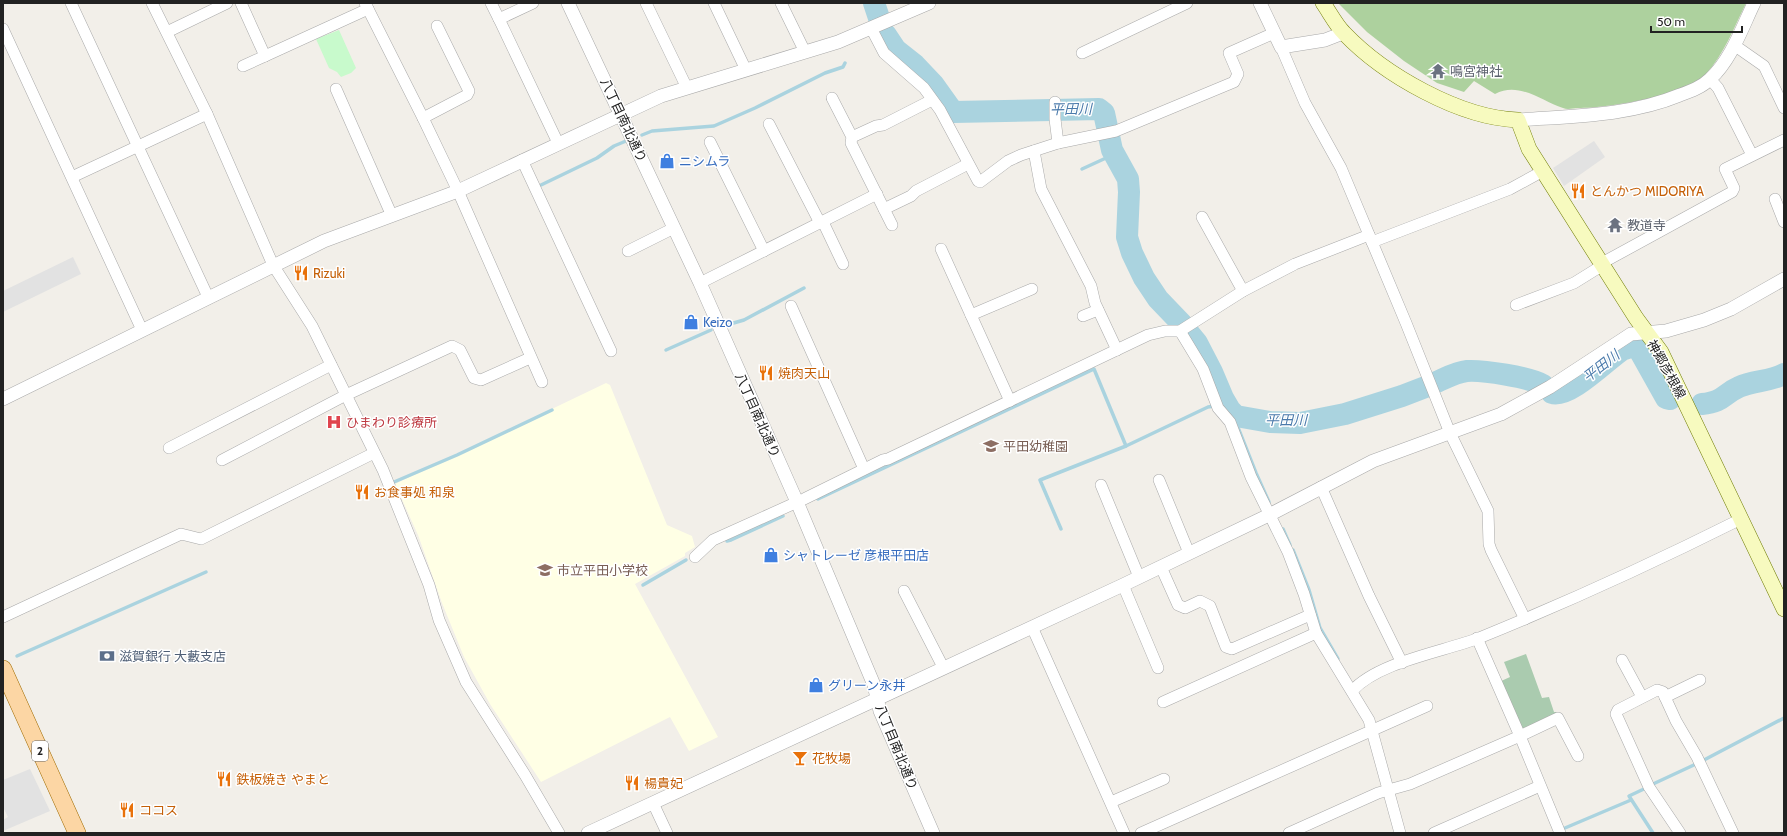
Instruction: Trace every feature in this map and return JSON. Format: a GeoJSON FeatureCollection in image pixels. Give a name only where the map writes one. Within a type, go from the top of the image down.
{"type":"FeatureCollection","features":[{"type":"Feature","properties":{"kind":"main road"},"geometry":{"type":"LineString","coordinates":[[1323,3],[1343,33],[1376,61],[1429,95],[1474,113],[1499,119],[1518,120]]}},
{"type":"Feature","properties":{"kind":"main road","name":"神郷彦根線"},"geometry":{"type":"LineString","coordinates":[[1518,120],[1529,149],[1636,318],[1661,352],[1741,519],[1780,591],[1784,609]]}},
{"type":"Feature","properties":{"kind":"main road","name":"2"},"geometry":{"type":"LineString","coordinates":[[3,669],[77,833]]}},
{"type":"Feature","properties":{"kind":"street"},"geometry":{"type":"LineString","coordinates":[[71,3],[208,297]]}},
{"type":"Feature","properties":{"kind":"street"},"geometry":{"type":"LineString","coordinates":[[152,3],[207,114],[273,265],[312,326],[383,470],[429,585],[439,620],[466,682],[526,774],[559,833]]}},
{"type":"Feature","properties":{"kind":"street"},"geometry":{"type":"LineString","coordinates":[[167,32],[227,3]]}},
{"type":"Feature","properties":{"kind":"street"},"geometry":{"type":"LineString","coordinates":[[241,3],[265,56]]}},
{"type":"Feature","properties":{"kind":"street"},"geometry":{"type":"LineString","coordinates":[[491,3],[558,143]]}},
{"type":"Feature","properties":{"kind":"street"},"geometry":{"type":"LineString","coordinates":[[499,19],[533,3]]}},
{"type":"Feature","properties":{"kind":"street","name":"八丁目南北通り"},"geometry":{"type":"LineString","coordinates":[[568,3],[700,283],[797,502],[874,685],[880,711],[933,833]]}},
{"type":"Feature","properties":{"kind":"street"},"geometry":{"type":"LineString","coordinates":[[646,3],[687,88]]}},
{"type":"Feature","properties":{"kind":"street"},"geometry":{"type":"LineString","coordinates":[[714,3],[746,70]]}},
{"type":"Feature","properties":{"kind":"street"},"geometry":{"type":"LineString","coordinates":[[782,3],[805,52]]}},
{"type":"Feature","properties":{"kind":"street"},"geometry":{"type":"LineString","coordinates":[[3,399],[324,241],[458,191],[661,96],[838,42],[929,3]]}},
{"type":"Feature","properties":{"kind":"street"},"geometry":{"type":"LineString","coordinates":[[1082,53],[1186,3]]}},
{"type":"Feature","properties":{"kind":"street"},"geometry":{"type":"LineString","coordinates":[[1260,3],[1305,103],[1341,168],[1450,433],[1488,511],[1491,550],[1525,619]]}},
{"type":"Feature","properties":{"kind":"street"},"geometry":{"type":"LineString","coordinates":[[1518,120],[1607,114],[1641,108],[1696,89],[1710,80],[1720,68],[1734,44],[1754,3]]}},
{"type":"Feature","properties":{"kind":"street"},"geometry":{"type":"LineString","coordinates":[[243,66],[366,6],[458,191],[530,358],[542,382]]}},
{"type":"Feature","properties":{"kind":"street"},"geometry":{"type":"LineString","coordinates":[[423,118],[467,95],[469,91],[437,26]]}},
{"type":"Feature","properties":{"kind":"street"},"geometry":{"type":"LineString","coordinates":[[871,28],[884,53],[924,88],[940,110],[968,164],[980,182],[1008,161],[1058,143],[1116,131],[1234,82],[1238,74],[1229,53],[1274,33]]}},
{"type":"Feature","properties":{"kind":"street"},"geometry":{"type":"LineString","coordinates":[[3,29],[142,330]]}},
{"type":"Feature","properties":{"kind":"street"},"geometry":{"type":"LineString","coordinates":[[1281,47],[1325,40],[1343,33]]}},
{"type":"Feature","properties":{"kind":"street"},"geometry":{"type":"LineString","coordinates":[[1734,44],[1764,66],[1784,108]]}},
{"type":"Feature","properties":{"kind":"street"},"geometry":{"type":"LineString","coordinates":[[1710,80],[1718,88],[1752,155]]}},
{"type":"Feature","properties":{"kind":"street"},"geometry":{"type":"LineString","coordinates":[[336,90],[392,216]]}},
{"type":"Feature","properties":{"kind":"street"},"geometry":{"type":"LineString","coordinates":[[832,98],[852,137],[851,143],[892,226]]}},
{"type":"Feature","properties":{"kind":"street"},"geometry":{"type":"LineString","coordinates":[[852,137],[876,126],[883,125],[932,100]]}},
{"type":"Feature","properties":{"kind":"street"},"geometry":{"type":"LineString","coordinates":[[1055,103],[1058,143]]}},
{"type":"Feature","properties":{"kind":"street"},"geometry":{"type":"LineString","coordinates":[[72,177],[207,114]]}},
{"type":"Feature","properties":{"kind":"street"},"geometry":{"type":"LineString","coordinates":[[769,124],[843,264]]}},
{"type":"Feature","properties":{"kind":"street"},"geometry":{"type":"LineString","coordinates":[[1516,305],[1574,283],[1602,264],[1732,192],[1734,188],[1725,169],[1784,140]]}},
{"type":"Feature","properties":{"kind":"street"},"geometry":{"type":"LineString","coordinates":[[710,142],[764,251]]}},
{"type":"Feature","properties":{"kind":"street"},"geometry":{"type":"LineString","coordinates":[[1034,151],[1041,189],[1091,286],[1098,310],[1117,350]]}},
{"type":"Feature","properties":{"kind":"street"},"geometry":{"type":"LineString","coordinates":[[522,160],[611,351]]}},
{"type":"Feature","properties":{"kind":"street"},"geometry":{"type":"LineString","coordinates":[[884,209],[911,196],[916,191],[968,164]]}},
{"type":"Feature","properties":{"kind":"street"},"geometry":{"type":"LineString","coordinates":[[695,557],[713,540],[797,502],[864,468],[888,459],[1117,350],[1156,332],[1180,331],[1243,291],[1295,264],[1510,189],[1543,171]]}},
{"type":"Feature","properties":{"kind":"street"},"geometry":{"type":"LineString","coordinates":[[700,283],[877,194]]}},
{"type":"Feature","properties":{"kind":"street"},"geometry":{"type":"LineString","coordinates":[[1775,199],[1784,222]]}},
{"type":"Feature","properties":{"kind":"street"},"geometry":{"type":"LineString","coordinates":[[1202,217],[1243,291]]}},
{"type":"Feature","properties":{"kind":"street"},"geometry":{"type":"LineString","coordinates":[[628,251],[674,228]]}},
{"type":"Feature","properties":{"kind":"street"},"geometry":{"type":"LineString","coordinates":[[941,249],[1010,401]]}},
{"type":"Feature","properties":{"kind":"street"},"geometry":{"type":"LineString","coordinates":[[588,833],[1123,585],[1269,515],[1321,487],[1382,458],[1501,414],[1571,374],[1631,334],[1666,331],[1704,320],[1731,309],[1784,279]]}},
{"type":"Feature","properties":{"kind":"street"},"geometry":{"type":"LineString","coordinates":[[971,316],[1032,289]]}},
{"type":"Feature","properties":{"kind":"street"},"geometry":{"type":"LineString","coordinates":[[791,306],[864,468]]}},
{"type":"Feature","properties":{"kind":"street"},"geometry":{"type":"LineString","coordinates":[[1083,316],[1098,310]]}},
{"type":"Feature","properties":{"kind":"street"},"geometry":{"type":"LineString","coordinates":[[1180,331],[1203,369],[1218,408],[1230,422],[1251,477],[1288,552],[1304,594],[1316,633],[1369,720],[1400,833]]}},
{"type":"Feature","properties":{"kind":"street"},"geometry":{"type":"LineString","coordinates":[[222,460],[346,395],[452,346],[460,350],[474,378],[482,380],[530,358]]}},
{"type":"Feature","properties":{"kind":"street"},"geometry":{"type":"LineString","coordinates":[[168,448],[331,365]]}},
{"type":"Feature","properties":{"kind":"street"},"geometry":{"type":"LineString","coordinates":[[3,617],[181,534],[201,539],[374,453]]}},
{"type":"Feature","properties":{"kind":"street"},"geometry":{"type":"LineString","coordinates":[[1160,480],[1189,553]]}},
{"type":"Feature","properties":{"kind":"street"},"geometry":{"type":"LineString","coordinates":[[1101,485],[1139,577]]}},
{"type":"Feature","properties":{"kind":"street"},"geometry":{"type":"LineString","coordinates":[[1321,487],[1369,596],[1402,663]]}},
{"type":"Feature","properties":{"kind":"street"},"geometry":{"type":"LineString","coordinates":[[1352,691],[1359,683],[1367,678],[1402,663],[1477,638],[1525,619],[1665,556],[1741,519]]}},
{"type":"Feature","properties":{"kind":"street"},"geometry":{"type":"LineString","coordinates":[[1161,567],[1178,605],[1185,608],[1200,601],[1210,606],[1226,647],[1232,649],[1310,615]]}},
{"type":"Feature","properties":{"kind":"street"},"geometry":{"type":"LineString","coordinates":[[1123,585],[1158,668]]}},
{"type":"Feature","properties":{"kind":"street"},"geometry":{"type":"LineString","coordinates":[[904,591],[944,668]]}},
{"type":"Feature","properties":{"kind":"street"},"geometry":{"type":"LineString","coordinates":[[1032,627],[1124,833]]}},
{"type":"Feature","properties":{"kind":"street"},"geometry":{"type":"LineString","coordinates":[[1163,702],[1316,633]]}},
{"type":"Feature","properties":{"kind":"street"},"geometry":{"type":"LineString","coordinates":[[1477,638],[1560,833]]}},
{"type":"Feature","properties":{"kind":"street"},"geometry":{"type":"LineString","coordinates":[[1622,660],[1642,697]]}},
{"type":"Feature","properties":{"kind":"street"},"geometry":{"type":"LineString","coordinates":[[1665,697],[1700,680]]}},
{"type":"Feature","properties":{"kind":"street"},"geometry":{"type":"LineString","coordinates":[[1680,833],[1649,787],[1616,714],[1618,710],[1656,690],[1663,692],[1697,757],[1733,833]]}},
{"type":"Feature","properties":{"kind":"street"},"geometry":{"type":"LineString","coordinates":[[1141,833],[1427,706]]}},
{"type":"Feature","properties":{"kind":"street"},"geometry":{"type":"LineString","coordinates":[[1289,833],[1387,790],[1410,784],[1558,718],[1578,756]]}},
{"type":"Feature","properties":{"kind":"street"},"geometry":{"type":"LineString","coordinates":[[1111,802],[1164,779]]}},
{"type":"Feature","properties":{"kind":"street"},"geometry":{"type":"LineString","coordinates":[[1434,833],[1540,786]]}},
{"type":"Feature","properties":{"kind":"street"},"geometry":{"type":"LineString","coordinates":[[653,803],[667,833]]}},
{"type":"Feature","properties":{"kind":"shaded area"},"geometry":{"type":"Polygon","coordinates":[[[1594,141],[1605,157],[1564,186],[1553,168],[1594,141]]]}},
{"type":"Feature","properties":{"kind":"shaded area"},"geometry":{"type":"Polygon","coordinates":[[[73,257],[81,274],[3,312],[3,291],[73,257]]]}},
{"type":"Feature","properties":{"kind":"shaded area","name":"市立平田小学校"},"geometry":{"type":"Polygon","coordinates":[[[606,383],[610,385],[667,525],[692,536],[695,547],[685,553],[685,556],[635,584],[718,737],[689,751],[670,717],[541,782],[490,704],[464,657],[442,603],[418,535],[395,484],[606,383]]]}},
{"type":"Feature","properties":{"kind":"shaded area"},"geometry":{"type":"Polygon","coordinates":[[[1526,654],[1542,698],[1549,697],[1554,712],[1556,712],[1557,715],[1522,730],[1499,682],[1510,677],[1504,662],[1526,654]]]}},
{"type":"Feature","properties":{"kind":"shaded area"},"geometry":{"type":"Polygon","coordinates":[[[30,769],[50,811],[3,831],[3,820],[8,817],[3,807],[3,780],[30,769]]]}},
{"type":"Feature","properties":{"kind":"green space"},"geometry":{"type":"Polygon","coordinates":[[[1338,3],[1746,3],[1718,58],[1706,74],[1696,82],[1681,89],[1645,99],[1608,106],[1569,109],[1521,91],[1504,91],[1495,94],[1474,81],[1464,92],[1437,83],[1404,61],[1367,32],[1338,3]]]}},
{"type":"Feature","properties":{"kind":"green space"},"geometry":{"type":"Polygon","coordinates":[[[339,30],[356,68],[351,73],[341,77],[337,72],[329,68],[316,39],[339,30]]]}},
{"type":"Feature","properties":{"kind":"waterway","name":"平田川"},"geometry":{"type":"LineString","coordinates":[[874,3],[879,18]]}},
{"type":"Feature","properties":{"kind":"waterway","name":"平田川"},"geometry":{"type":"LineString","coordinates":[[871,15],[877,12]]}},
{"type":"Feature","properties":{"kind":"waterway","name":"平田川"},"geometry":{"type":"LineString","coordinates":[[886,35],[896,50],[915,65],[933,84],[953,112],[1099,109],[1104,113],[1112,150],[1128,179],[1129,192],[1127,237],[1132,253],[1144,278],[1158,299],[1182,324]]}},
{"type":"Feature","properties":{"kind":"waterway"},"geometry":{"type":"LineString","coordinates":[[642,135],[652,131],[714,126],[755,108],[825,73],[843,67],[845,63]]}},
{"type":"Feature","properties":{"kind":"waterway"},"geometry":{"type":"LineString","coordinates":[[541,185],[597,158],[614,146],[626,141]]}},
{"type":"Feature","properties":{"kind":"waterway"},"geometry":{"type":"LineString","coordinates":[[1082,169],[1106,158],[1113,152]]}},
{"type":"Feature","properties":{"kind":"waterway"},"geometry":{"type":"LineString","coordinates":[[730,324],[744,320],[804,288]]}},
{"type":"Feature","properties":{"kind":"waterway"},"geometry":{"type":"LineString","coordinates":[[666,350],[711,330]]}},
{"type":"Feature","properties":{"kind":"waterway","name":"平田川"},"geometry":{"type":"LineString","coordinates":[[1188,332],[1197,343],[1223,398],[1230,410],[1236,416],[1270,422],[1300,423],[1345,414],[1428,386]]}},
{"type":"Feature","properties":{"kind":"waterway","name":"平田川"},"geometry":{"type":"LineString","coordinates":[[1552,393],[1559,393],[1568,390],[1588,377],[1622,350],[1634,346],[1638,348],[1666,398],[1670,399]]}},
{"type":"Feature","properties":{"kind":"waterway"},"geometry":{"type":"LineString","coordinates":[[818,499],[1094,369],[1126,446]]}},
{"type":"Feature","properties":{"kind":"waterway","name":"平田川"},"geometry":{"type":"LineString","coordinates":[[1434,383],[1459,373],[1474,371],[1527,379],[1543,385]]}},
{"type":"Feature","properties":{"kind":"waterway","name":"平田川"},"geometry":{"type":"LineString","coordinates":[[1702,404],[1719,400],[1744,385],[1779,377],[1784,374]]}},
{"type":"Feature","properties":{"kind":"waterway","name":"平田川"},"geometry":{"type":"LineString","coordinates":[[1221,405],[1227,405]]}},
{"type":"Feature","properties":{"kind":"waterway"},"geometry":{"type":"LineString","coordinates":[[1061,529],[1040,480],[1126,446],[1208,407],[1214,406]]}},
{"type":"Feature","properties":{"kind":"waterway"},"geometry":{"type":"LineString","coordinates":[[394,482],[457,455],[552,410]]}},
{"type":"Feature","properties":{"kind":"waterway"},"geometry":{"type":"LineString","coordinates":[[1240,417],[1237,425],[1269,502]]}},
{"type":"Feature","properties":{"kind":"waterway"},"geometry":{"type":"LineString","coordinates":[[727,541],[783,516]]}},
{"type":"Feature","properties":{"kind":"waterway"},"geometry":{"type":"LineString","coordinates":[[1283,529],[1290,545]]}},
{"type":"Feature","properties":{"kind":"waterway"},"geometry":{"type":"LineString","coordinates":[[1293,550],[1309,590],[1320,628],[1338,659]]}},
{"type":"Feature","properties":{"kind":"waterway"},"geometry":{"type":"LineString","coordinates":[[643,585],[686,560]]}},
{"type":"Feature","properties":{"kind":"waterway"},"geometry":{"type":"LineString","coordinates":[[17,656],[206,572]]}},
{"type":"Feature","properties":{"kind":"waterway"},"geometry":{"type":"LineString","coordinates":[[1704,760],[1784,718]]}},
{"type":"Feature","properties":{"kind":"waterway"},"geometry":{"type":"LineString","coordinates":[[1653,784],[1696,764]]}},
{"type":"Feature","properties":{"kind":"waterway"},"geometry":{"type":"LineString","coordinates":[[1646,788],[1629,796],[1653,833]]}},
{"type":"Feature","properties":{"kind":"waterway"},"geometry":{"type":"LineString","coordinates":[[1565,828],[1631,800]]}},
{"type":"Feature","properties":{"kind":"place","name":"鳴宮神社"},"geometry":{"type":"Point","coordinates":[1438,71]}},
{"type":"Feature","properties":{"kind":"place","name":"ニシムラ"},"geometry":{"type":"Point","coordinates":[667,161]}},
{"type":"Feature","properties":{"kind":"place","name":"とんかつ MIDORIYA"},"geometry":{"type":"Point","coordinates":[1578,191]}},
{"type":"Feature","properties":{"kind":"place","name":"教道寺"},"geometry":{"type":"Point","coordinates":[1615,225]}},
{"type":"Feature","properties":{"kind":"place","name":"Rizuki"},"geometry":{"type":"Point","coordinates":[301,273]}},
{"type":"Feature","properties":{"kind":"place","name":"Keizo"},"geometry":{"type":"Point","coordinates":[691,322]}},
{"type":"Feature","properties":{"kind":"place","name":"焼肉天山"},"geometry":{"type":"Point","coordinates":[766,373]}},
{"type":"Feature","properties":{"kind":"place","name":"ひまわり診療所"},"geometry":{"type":"Point","coordinates":[334,422]}},
{"type":"Feature","properties":{"kind":"place","name":"平田幼稚園"},"geometry":{"type":"Point","coordinates":[991,446]}},
{"type":"Feature","properties":{"kind":"place","name":"お食事処 和泉"},"geometry":{"type":"Point","coordinates":[362,492]}},
{"type":"Feature","properties":{"kind":"place","name":"シャトレーゼ 彦根平田店"},"geometry":{"type":"Point","coordinates":[771,555]}},
{"type":"Feature","properties":{"kind":"place","name":"市立平田小学校"},"geometry":{"type":"Point","coordinates":[545,570]}},
{"type":"Feature","properties":{"kind":"place","name":"滋賀銀行 大藪支店"},"geometry":{"type":"Point","coordinates":[107,656]}},
{"type":"Feature","properties":{"kind":"place","name":"グリーン永井"},"geometry":{"type":"Point","coordinates":[816,685]}},
{"type":"Feature","properties":{"kind":"place","name":"花牧場"},"geometry":{"type":"Point","coordinates":[800,758]}},
{"type":"Feature","properties":{"kind":"place","name":"鉄板焼き やまと"},"geometry":{"type":"Point","coordinates":[224,779]}},
{"type":"Feature","properties":{"kind":"place","name":"楊貴妃"},"geometry":{"type":"Point","coordinates":[632,783]}},
{"type":"Feature","properties":{"kind":"place","name":"ココス"},"geometry":{"type":"Point","coordinates":[127,810]}}]}
